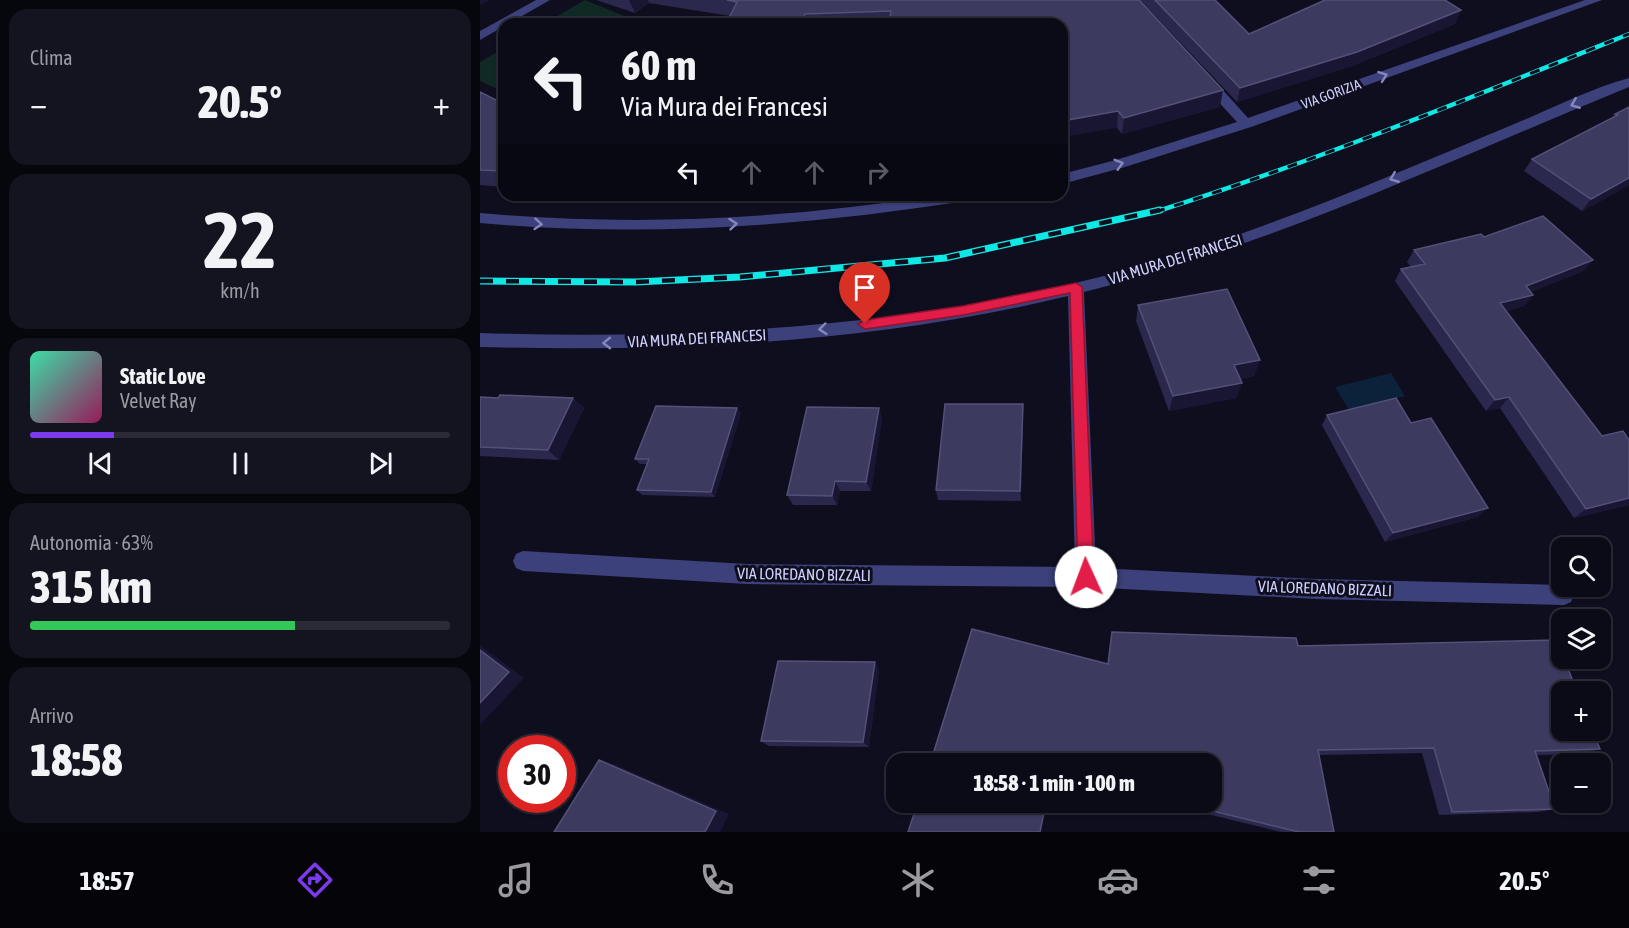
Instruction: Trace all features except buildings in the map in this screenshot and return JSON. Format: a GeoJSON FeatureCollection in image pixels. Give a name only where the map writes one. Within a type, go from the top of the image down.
{"type":"FeatureCollection","features":[{"type":"Feature","properties":{"kind":"street"},"geometry":{"type":"LineString","coordinates":[[512,18],[544,0]]}},
{"type":"Feature","properties":{"kind":"street","name":"VIA GORIZIA"},"geometry":{"type":"LineString","coordinates":[[1068,177],[1137,159],[1246,124],[1596,0]]}},
{"type":"Feature","properties":{"kind":"street"},"geometry":{"type":"LineString","coordinates":[[480,36],[498,26]]}},
{"type":"Feature","properties":{"kind":"street"},"geometry":{"type":"LineString","coordinates":[[1201,75],[1246,124]]}},
{"type":"Feature","properties":{"kind":"street","name":"VIA MURA DEI FRANCESI"},"geometry":{"type":"LineString","coordinates":[[480,340],[642,342],[764,335],[963,311],[1076,287],[1165,264],[1248,237],[1629,82]]}},
{"type":"Feature","properties":{"kind":"street"},"geometry":{"type":"LineString","coordinates":[[480,218],[569,227],[688,227],[865,210],[929,201]]}},
{"type":"Feature","properties":{"kind":"street"},"geometry":{"type":"LineString","coordinates":[[1076,287],[1086,577]]}},
{"type":"Feature","properties":{"kind":"street","name":"VIA LOREDANO BIZZALI"},"geometry":{"type":"LineString","coordinates":[[523,561],[747,574],[1086,577],[1317,589],[1551,595]]}},
{"type":"Feature","properties":{"kind":"green space"},"geometry":{"type":"Polygon","coordinates":[[[585,0],[629,18],[554,18],[585,0]]]}},
{"type":"Feature","properties":{"kind":"green space"},"geometry":{"type":"Polygon","coordinates":[[[498,52],[498,89],[480,81],[480,62],[498,52]]]}},
{"type":"Feature","properties":{"kind":"water"},"geometry":{"type":"Polygon","coordinates":[[[1391,373],[1405,396],[1349,410],[1335,387],[1391,373]]]}},
{"type":"Feature","properties":{"kind":"railway"},"geometry":{"type":"LineString","coordinates":[[1155,212],[1335,150],[1629,34]]}},
{"type":"Feature","properties":{"kind":"railway"},"geometry":{"type":"LineString","coordinates":[[480,281],[636,282],[740,277],[945,258],[1160,210]]}},
{"type":"Feature","properties":{"kind":"route"},"geometry":{"type":"LineString","coordinates":[[865,324],[963,311],[1076,287],[1086,577]]}}]}
